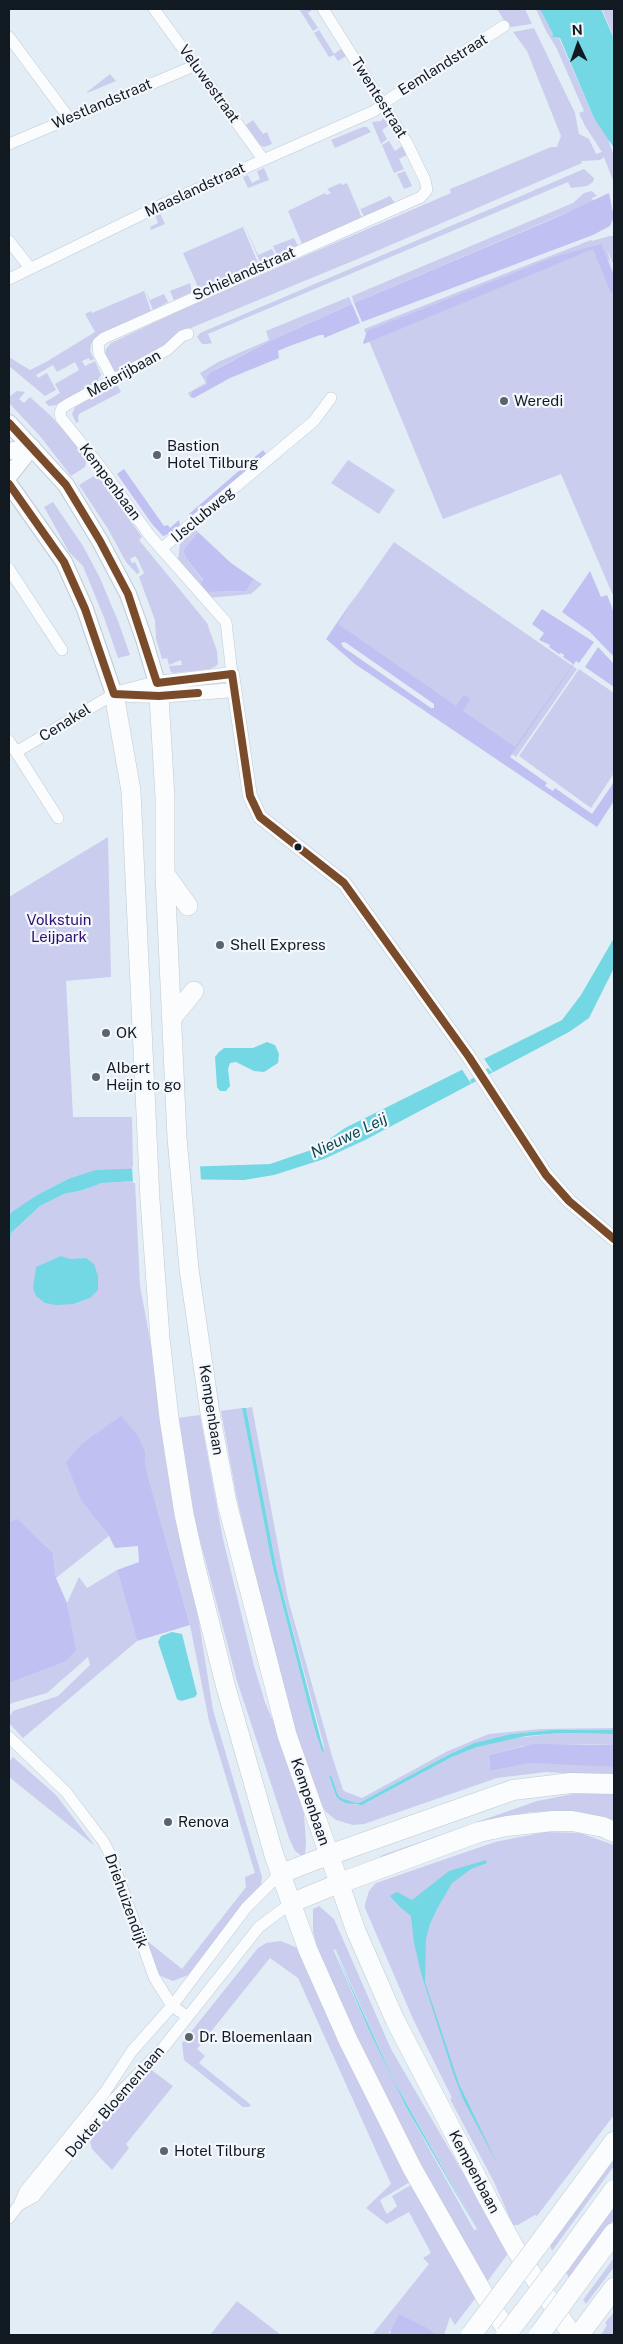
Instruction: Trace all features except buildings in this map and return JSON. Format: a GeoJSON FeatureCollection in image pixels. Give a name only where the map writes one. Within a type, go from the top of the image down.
{"type":"FeatureCollection","features":[{"type":"Feature","properties":{"kind":"highway","name":"Kempenbaan"},"geometry":{"type":"LineString","coordinates":[[158,689],[165,798],[165,874],[177,1138],[189,1269],[210,1413],[227,1504],[287,1735],[356,1931],[395,2020],[516,2250],[572,2335]]}},
{"type":"Feature","properties":{"kind":"highway"},"geometry":{"type":"LineString","coordinates":[[114,694],[131,791],[150,1200],[160,1338],[169,1418],[184,1514],[195,1564],[225,1684],[280,1874],[308,1950],[348,2040],[412,2168],[486,2298],[510,2335]]}},
{"type":"Feature","properties":{"kind":"highway"},"geometry":{"type":"LineString","coordinates":[[165,874],[188,906]]}},
{"type":"Feature","properties":{"kind":"highway"},"geometry":{"type":"LineString","coordinates":[[129,996],[140,974]]}},
{"type":"Feature","properties":{"kind":"highway"},"geometry":{"type":"LineString","coordinates":[[172,1018],[194,991]]}},
{"type":"Feature","properties":{"kind":"highway"},"geometry":{"type":"LineString","coordinates":[[134,1100],[148,1133]]}},
{"type":"Feature","properties":{"kind":"highway"},"geometry":{"type":"LineString","coordinates":[[280,1874],[513,1790],[571,1783],[614,1784]]}},
{"type":"Feature","properties":{"kind":"highway"},"geometry":{"type":"LineString","coordinates":[[291,1903],[480,1832],[507,1826],[543,1821],[572,1821],[603,1827],[614,1832]]}},
{"type":"Feature","properties":{"kind":"highway"},"geometry":{"type":"LineString","coordinates":[[471,2335],[614,2142]]}},
{"type":"Feature","properties":{"kind":"highway"},"geometry":{"type":"LineString","coordinates":[[506,2335],[614,2190]]}},
{"type":"Feature","properties":{"kind":"highway"},"geometry":{"type":"LineString","coordinates":[[539,2335],[614,2233]]}},
{"type":"Feature","properties":{"kind":"highway"},"geometry":{"type":"LineString","coordinates":[[579,2335],[614,2288]]}},
{"type":"Feature","properties":{"kind":"main road","name":"Kempenbaan"},"geometry":{"type":"LineString","coordinates":[[9,423],[66,485],[100,541],[128,594],[158,689]]}},
{"type":"Feature","properties":{"kind":"main road"},"geometry":{"type":"LineString","coordinates":[[9,451],[32,446]]}},
{"type":"Feature","properties":{"kind":"main road"},"geometry":{"type":"LineString","coordinates":[[9,476],[32,446]]}},
{"type":"Feature","properties":{"kind":"main road"},"geometry":{"type":"LineString","coordinates":[[9,484],[64,562],[86,610],[114,694]]}},
{"type":"Feature","properties":{"kind":"street","name":"Veluwestraat"},"geometry":{"type":"LineString","coordinates":[[154,9],[263,159]]}},
{"type":"Feature","properties":{"kind":"street","name":"Twentestraat"},"geometry":{"type":"LineString","coordinates":[[323,9],[407,143],[425,180],[427,190]]}},
{"type":"Feature","properties":{"kind":"street","name":"Eemlandstraat"},"geometry":{"type":"LineString","coordinates":[[382,104],[504,26]]}},
{"type":"Feature","properties":{"kind":"street"},"geometry":{"type":"LineString","coordinates":[[9,37],[69,118]]}},
{"type":"Feature","properties":{"kind":"street","name":"Westlandstraat"},"geometry":{"type":"LineString","coordinates":[[9,144],[196,65]]}},
{"type":"Feature","properties":{"kind":"street","name":"Maaslandstraat"},"geometry":{"type":"LineString","coordinates":[[9,279],[263,159],[374,111],[382,104]]}},
{"type":"Feature","properties":{"kind":"street","name":"Schielandstraat"},"geometry":{"type":"LineString","coordinates":[[113,380],[99,354],[98,343],[104,338],[421,197],[427,190]]}},
{"type":"Feature","properties":{"kind":"street"},"geometry":{"type":"LineString","coordinates":[[9,241],[30,268]]}},
{"type":"Feature","properties":{"kind":"street","name":"Meierijbaan"},"geometry":{"type":"LineString","coordinates":[[60,413],[62,408],[68,404],[167,350],[182,336],[188,334]]}},
{"type":"Feature","properties":{"kind":"street","name":"IJsclubweg"},"geometry":{"type":"LineString","coordinates":[[161,549],[314,421],[332,398]]}},
{"type":"Feature","properties":{"kind":"street","name":"Kempenbaan"},"geometry":{"type":"LineString","coordinates":[[60,413],[61,418],[99,465],[161,549],[226,622],[232,674]]}},
{"type":"Feature","properties":{"kind":"street"},"geometry":{"type":"LineString","coordinates":[[9,569],[62,650]]}},
{"type":"Feature","properties":{"kind":"street"},"geometry":{"type":"LineString","coordinates":[[114,694],[158,689],[232,674],[250,796],[260,817],[344,883],[468,1057],[546,1176],[569,1201],[614,1239]]}},
{"type":"Feature","properties":{"kind":"street"},"geometry":{"type":"LineString","coordinates":[[158,689],[234,690]]}},
{"type":"Feature","properties":{"kind":"street","name":"Cenakel"},"geometry":{"type":"LineString","coordinates":[[16,752],[114,694]]}},
{"type":"Feature","properties":{"kind":"street"},"geometry":{"type":"LineString","coordinates":[[9,741],[58,818]]}},
{"type":"Feature","properties":{"kind":"street","name":"Driehuizendijk"},"geometry":{"type":"LineString","coordinates":[[9,1737],[66,1792],[103,1840],[110,1854],[154,1977],[172,2006]]}},
{"type":"Feature","properties":{"kind":"street","name":"Dokter Bloemenlaan"},"geometry":{"type":"LineString","coordinates":[[9,2218],[19,2205],[25,2191],[105,2092],[145,2035],[172,2006],[246,1908],[280,1874]]}},
{"type":"Feature","properties":{"kind":"street","name":"Dokter Bloemenlaan"},"geometry":{"type":"LineString","coordinates":[[19,2205],[34,2197],[114,2099],[163,2048],[259,1928],[291,1903]]}},
{"type":"Feature","properties":{"kind":"street"},"geometry":{"type":"LineString","coordinates":[[172,2006],[188,2017]]}},
{"type":"Feature","properties":{"kind":"street"},"geometry":{"type":"LineString","coordinates":[[145,2035],[163,2048]]}},
{"type":"Feature","properties":{"kind":"green space"},"geometry":{"type":"Polygon","coordinates":[[[299,9],[313,9],[308,13],[318,28],[313,31],[299,9]]]}},
{"type":"Feature","properties":{"kind":"green space"},"geometry":{"type":"Polygon","coordinates":[[[497,9],[525,9],[532,24],[511,27],[507,25],[497,9]]]}},
{"type":"Feature","properties":{"kind":"green space"},"geometry":{"type":"Polygon","coordinates":[[[536,9],[540,9],[553,34],[552,37],[559,38],[594,118],[611,140],[609,142],[614,156],[614,183],[604,157],[600,160],[581,161],[582,163],[372,253],[181,332],[160,348],[116,372],[114,371],[105,354],[106,349],[111,343],[198,302],[451,193],[450,189],[551,147],[557,147],[561,136],[527,51],[513,32],[534,28],[575,113],[579,134],[589,139],[596,154],[602,152],[579,113],[584,111],[556,47],[536,9]]]}},
{"type":"Feature","properties":{"kind":"green space"},"geometry":{"type":"Polygon","coordinates":[[[602,9],[612,9],[614,14],[614,38],[602,9]]]}},
{"type":"Feature","properties":{"kind":"green space"},"geometry":{"type":"Polygon","coordinates":[[[319,30],[334,54],[341,49],[346,56],[338,61],[334,55],[329,57],[314,33],[319,30]]]}},
{"type":"Feature","properties":{"kind":"green space"},"geometry":{"type":"Polygon","coordinates":[[[110,74],[116,81],[87,93],[87,92],[110,74]]]}},
{"type":"Feature","properties":{"kind":"green space"},"geometry":{"type":"Polygon","coordinates":[[[383,118],[389,125],[382,130],[387,139],[381,144],[372,122],[381,121],[383,118]]]}},
{"type":"Feature","properties":{"kind":"green space"},"geometry":{"type":"Polygon","coordinates":[[[253,120],[263,134],[267,132],[272,144],[264,147],[260,145],[246,125],[253,120]]]}},
{"type":"Feature","properties":{"kind":"green space"},"geometry":{"type":"Polygon","coordinates":[[[367,127],[371,132],[335,148],[331,140],[367,127]]]}},
{"type":"Feature","properties":{"kind":"green space"},"geometry":{"type":"Polygon","coordinates":[[[389,141],[395,151],[402,146],[407,155],[399,159],[404,169],[394,173],[382,145],[389,141]]]}},
{"type":"Feature","properties":{"kind":"green space"},"geometry":{"type":"Polygon","coordinates":[[[264,168],[269,180],[248,188],[243,177],[248,175],[252,183],[260,179],[257,171],[264,168]]]}},
{"type":"Feature","properties":{"kind":"green space"},"geometry":{"type":"Polygon","coordinates":[[[584,169],[594,178],[593,182],[587,186],[571,188],[568,182],[208,334],[212,343],[202,344],[197,337],[200,333],[584,169]]]}},
{"type":"Feature","properties":{"kind":"green space"},"geometry":{"type":"Polygon","coordinates":[[[405,171],[412,186],[404,189],[397,174],[405,171]]]}},
{"type":"Feature","properties":{"kind":"green space"},"geometry":{"type":"Polygon","coordinates":[[[341,183],[342,185],[347,183],[362,218],[302,244],[288,211],[325,193],[326,195],[331,193],[327,189],[341,183]]]}},
{"type":"Feature","properties":{"kind":"green space"},"geometry":{"type":"Polygon","coordinates":[[[592,191],[597,196],[592,198],[593,201],[354,303],[352,296],[573,203],[584,193],[592,191]]]}},
{"type":"Feature","properties":{"kind":"green space"},"geometry":{"type":"Polygon","coordinates":[[[390,196],[395,203],[364,217],[358,203],[361,209],[390,196]]]}},
{"type":"Feature","properties":{"kind":"green space"},"geometry":{"type":"Polygon","coordinates":[[[160,213],[165,224],[151,230],[150,227],[158,223],[155,215],[160,213]]]}},
{"type":"Feature","properties":{"kind":"green space"},"geometry":{"type":"Polygon","coordinates":[[[243,222],[258,255],[272,249],[275,255],[260,262],[243,222]]]}},
{"type":"Feature","properties":{"kind":"green space"},"geometry":{"type":"Polygon","coordinates":[[[243,227],[258,263],[200,288],[198,287],[183,253],[243,227]]]}},
{"type":"Feature","properties":{"kind":"green space","name":"Weredi"},"geometry":{"type":"Polygon","coordinates":[[[614,236],[614,266],[607,250],[614,275],[609,261],[594,246],[614,294],[614,598],[561,474],[443,519],[364,329],[591,240],[614,236]]]}},
{"type":"Feature","properties":{"kind":"green space"},"geometry":{"type":"Polygon","coordinates":[[[294,238],[298,246],[277,255],[273,246],[294,238]]]}},
{"type":"Feature","properties":{"kind":"green space"},"geometry":{"type":"Polygon","coordinates":[[[190,283],[192,292],[174,300],[170,291],[190,283]]]}},
{"type":"Feature","properties":{"kind":"green space"},"geometry":{"type":"Polygon","coordinates":[[[144,288],[150,300],[164,294],[168,302],[153,310],[144,288]]]}},
{"type":"Feature","properties":{"kind":"green space"},"geometry":{"type":"Polygon","coordinates":[[[144,291],[151,311],[99,337],[91,344],[90,351],[94,359],[90,361],[89,358],[82,361],[85,366],[95,361],[101,375],[96,383],[56,405],[49,406],[45,402],[60,393],[55,384],[79,370],[75,362],[57,372],[53,365],[36,375],[38,378],[47,373],[56,390],[45,396],[9,366],[9,357],[30,370],[46,362],[95,332],[85,314],[91,311],[92,313],[144,291]]]}},
{"type":"Feature","properties":{"kind":"green space"},"geometry":{"type":"Polygon","coordinates":[[[349,297],[352,304],[272,340],[216,369],[208,375],[207,384],[191,394],[190,397],[188,393],[206,383],[200,373],[218,362],[269,340],[266,331],[349,297]]]}},
{"type":"Feature","properties":{"kind":"green space"},"geometry":{"type":"Polygon","coordinates":[[[117,384],[121,392],[79,414],[79,421],[76,423],[72,414],[75,407],[117,384]]]}},
{"type":"Feature","properties":{"kind":"green space"},"geometry":{"type":"Polygon","coordinates":[[[17,391],[25,392],[19,399],[24,403],[30,397],[51,416],[85,455],[87,459],[85,467],[71,476],[40,436],[9,403],[9,397],[17,391]]]}},
{"type":"Feature","properties":{"kind":"green space"},"geometry":{"type":"Polygon","coordinates":[[[348,460],[395,490],[379,514],[331,483],[348,460]]]}},
{"type":"Feature","properties":{"kind":"green space"},"geometry":{"type":"Polygon","coordinates":[[[97,474],[142,537],[139,540],[207,623],[217,651],[218,664],[216,666],[210,669],[174,673],[171,672],[169,666],[182,665],[181,660],[169,665],[167,658],[162,659],[156,639],[155,620],[139,577],[144,573],[138,560],[135,556],[130,559],[132,563],[135,562],[140,572],[137,574],[126,562],[108,529],[79,485],[97,474]]]}},
{"type":"Feature","properties":{"kind":"green space"},"geometry":{"type":"Polygon","coordinates":[[[53,502],[83,546],[100,578],[130,655],[118,658],[83,566],[69,552],[44,507],[53,502]]]}},
{"type":"Feature","properties":{"kind":"green space"},"geometry":{"type":"Polygon","coordinates":[[[195,529],[198,532],[183,550],[186,558],[203,581],[200,585],[178,560],[180,544],[195,529]]]}},
{"type":"Feature","properties":{"kind":"green space"},"geometry":{"type":"Polygon","coordinates":[[[394,542],[577,669],[516,757],[333,629],[394,542]]]}},
{"type":"Feature","properties":{"kind":"green space"},"geometry":{"type":"Polygon","coordinates":[[[254,579],[262,584],[251,594],[209,598],[209,592],[246,591],[254,579]]]}},
{"type":"Feature","properties":{"kind":"green space"},"geometry":{"type":"Polygon","coordinates":[[[579,669],[614,693],[614,773],[591,808],[519,756],[579,669]]]}},
{"type":"Feature","properties":{"kind":"green space","name":"Volkstuin Leijpark"},"geometry":{"type":"Polygon","coordinates":[[[108,837],[111,977],[66,981],[73,1117],[132,1117],[133,1169],[68,1179],[37,1195],[9,1216],[9,897],[108,837]]]}},
{"type":"Feature","properties":{"kind":"green space"},"geometry":{"type":"Polygon","coordinates":[[[135,1181],[140,1286],[156,1371],[165,1458],[199,1622],[213,1710],[262,1877],[261,1885],[256,1893],[188,1975],[173,1981],[161,1976],[157,1971],[146,1940],[182,1969],[246,1887],[245,1877],[255,1873],[209,1721],[190,1625],[146,1469],[145,1452],[82,1502],[109,1536],[56,1578],[53,1553],[19,1520],[9,1522],[9,1245],[11,1233],[40,1206],[64,1194],[102,1183],[135,1181]],[[61,1256],[74,1304],[90,1298],[71,1259],[61,1256]]]}},
{"type":"Feature","properties":{"kind":"green space"},"geometry":{"type":"Polygon","coordinates":[[[252,1407],[288,1599],[343,1790],[362,1798],[448,1751],[489,1734],[540,1729],[614,1728],[614,1730],[551,1730],[511,1734],[474,1743],[356,1803],[341,1798],[338,1795],[331,1775],[329,1776],[336,1796],[356,1805],[366,1803],[452,1757],[477,1747],[506,1739],[560,1733],[614,1734],[614,1745],[523,1746],[489,1755],[490,1771],[532,1763],[582,1764],[614,1767],[614,1776],[546,1772],[497,1778],[364,1824],[353,1825],[336,1820],[326,1812],[316,1795],[299,1747],[253,1569],[236,1494],[221,1411],[242,1408],[272,1564],[314,1727],[325,1750],[277,1571],[246,1408],[252,1407]]]}},
{"type":"Feature","properties":{"kind":"green space"},"geometry":{"type":"Polygon","coordinates":[[[200,1415],[223,1539],[254,1666],[265,1702],[282,1742],[304,1814],[306,1843],[305,1854],[302,1856],[295,1851],[289,1838],[237,1681],[191,1506],[177,1418],[200,1415]]]}},
{"type":"Feature","properties":{"kind":"green space"},"geometry":{"type":"Polygon","coordinates":[[[117,1570],[137,1641],[23,1738],[9,1723],[9,1717],[13,1711],[58,1696],[90,1665],[88,1657],[47,1693],[9,1704],[9,1683],[65,1662],[75,1650],[67,1603],[79,1577],[87,1588],[117,1570]]]}},
{"type":"Feature","properties":{"kind":"green space"},"geometry":{"type":"Polygon","coordinates":[[[13,1757],[56,1795],[95,1846],[9,1777],[9,1762],[13,1757]]]}},
{"type":"Feature","properties":{"kind":"green space"},"geometry":{"type":"Polygon","coordinates":[[[614,1791],[614,1825],[593,1815],[575,1811],[531,1812],[509,1816],[382,1859],[380,1856],[537,1801],[578,1793],[614,1791]]]}},
{"type":"Feature","properties":{"kind":"green space"},"geometry":{"type":"Polygon","coordinates":[[[545,1832],[580,1833],[614,1845],[614,2115],[537,2216],[535,2215],[518,2225],[513,2225],[494,2182],[450,2099],[452,2098],[414,2021],[365,1908],[365,1904],[369,1891],[376,1883],[495,1842],[545,1832]]]}},
{"type":"Feature","properties":{"kind":"green space"},"geometry":{"type":"Polygon","coordinates":[[[319,1906],[334,1919],[391,2049],[509,2252],[487,2282],[439,2201],[341,2005],[316,1944],[313,1931],[313,1909],[319,1906]],[[333,1949],[406,2107],[474,2230],[477,2229],[394,2081],[336,1950],[333,1949]]]}},
{"type":"Feature","properties":{"kind":"green space"},"geometry":{"type":"Polygon","coordinates":[[[281,1941],[300,1949],[410,2182],[380,2200],[384,2209],[387,2214],[395,2208],[397,2206],[392,2196],[411,2185],[477,2296],[455,2325],[450,2317],[444,2335],[389,2331],[389,2335],[372,2335],[429,2264],[423,2258],[431,2253],[409,2212],[387,2224],[366,2208],[391,2184],[298,1978],[270,1958],[197,2049],[205,2056],[199,2063],[251,2105],[249,2107],[243,2107],[184,2060],[182,2043],[258,1948],[266,1943],[281,1941]]]}},
{"type":"Feature","properties":{"kind":"green space"},"geometry":{"type":"Polygon","coordinates":[[[150,2069],[173,2086],[126,2144],[129,2148],[112,2170],[92,2149],[90,2141],[110,2109],[150,2069]]]}},
{"type":"Feature","properties":{"kind":"green space"},"geometry":{"type":"Polygon","coordinates":[[[614,2156],[614,2166],[552,2251],[550,2245],[614,2156]]]}},
{"type":"Feature","properties":{"kind":"green space"},"geometry":{"type":"Polygon","coordinates":[[[614,2205],[614,2219],[569,2278],[566,2272],[614,2205]]]}},
{"type":"Feature","properties":{"kind":"green space"},"geometry":{"type":"Polygon","coordinates":[[[614,2258],[614,2267],[586,2304],[583,2300],[614,2258]]]}},
{"type":"Feature","properties":{"kind":"green space"},"geometry":{"type":"Polygon","coordinates":[[[237,2301],[281,2335],[210,2335],[237,2301]]]}},
{"type":"Feature","properties":{"kind":"green space"},"geometry":{"type":"Polygon","coordinates":[[[614,2312],[614,2335],[601,2335],[607,2325],[605,2323],[614,2312]]]}},
{"type":"Feature","properties":{"kind":"shaded area"},"geometry":{"type":"Polygon","coordinates":[[[609,193],[614,217],[610,226],[593,235],[362,322],[354,303],[555,218],[609,193]]]}},
{"type":"Feature","properties":{"kind":"shaded area"},"geometry":{"type":"Polygon","coordinates":[[[601,244],[614,275],[614,292],[611,293],[593,249],[363,343],[367,331],[557,256],[601,244]]]}},
{"type":"Feature","properties":{"kind":"shaded area"},"geometry":{"type":"Polygon","coordinates":[[[352,304],[360,323],[324,338],[324,335],[320,335],[287,347],[278,351],[279,358],[230,378],[194,398],[190,397],[192,392],[207,384],[207,376],[211,372],[272,340],[352,304]]]}},
{"type":"Feature","properties":{"kind":"shaded area"},"geometry":{"type":"Polygon","coordinates":[[[263,450],[266,454],[192,517],[189,514],[263,450]]]}},
{"type":"Feature","properties":{"kind":"shaded area"},"geometry":{"type":"Polygon","coordinates":[[[124,469],[164,526],[168,525],[170,528],[179,520],[180,525],[171,533],[163,536],[152,524],[117,474],[124,469]]]}},
{"type":"Feature","properties":{"kind":"shaded area"},"geometry":{"type":"Polygon","coordinates":[[[198,532],[231,563],[254,579],[246,591],[209,592],[209,596],[200,585],[203,580],[186,558],[183,550],[198,532]]]}},
{"type":"Feature","properties":{"kind":"shaded area"},"geometry":{"type":"Polygon","coordinates":[[[590,571],[601,597],[607,595],[612,607],[614,616],[614,657],[590,632],[562,612],[590,571]]]}},
{"type":"Feature","properties":{"kind":"shaded area"},"geometry":{"type":"Polygon","coordinates":[[[356,595],[338,624],[456,706],[464,695],[470,699],[463,711],[515,747],[573,664],[563,657],[564,655],[549,647],[550,645],[539,640],[544,633],[532,624],[542,609],[594,642],[579,663],[576,661],[510,757],[547,783],[545,786],[553,791],[555,788],[592,814],[614,782],[614,801],[597,827],[355,664],[326,639],[356,595]],[[345,642],[341,643],[343,647],[431,708],[434,708],[434,704],[345,642]]]}},
{"type":"Feature","properties":{"kind":"shaded area"},"geometry":{"type":"Polygon","coordinates":[[[598,647],[614,664],[614,687],[585,667],[598,647]]]}},
{"type":"Feature","properties":{"kind":"shaded area"},"geometry":{"type":"Polygon","coordinates":[[[121,1416],[138,1436],[145,1452],[146,1469],[190,1625],[137,1641],[117,1570],[139,1562],[138,1546],[115,1548],[109,1536],[82,1502],[66,1462],[83,1443],[121,1416]]]}},
{"type":"Feature","properties":{"kind":"shaded area"},"geometry":{"type":"Polygon","coordinates":[[[18,1519],[53,1553],[56,1578],[67,1603],[76,1650],[65,1662],[9,1683],[9,1522],[18,1519]]]}},
{"type":"Feature","properties":{"kind":"shaded area"},"geometry":{"type":"Polygon","coordinates":[[[533,1744],[614,1745],[614,1767],[532,1763],[490,1771],[489,1755],[533,1744]]]}},
{"type":"Feature","properties":{"kind":"shaded area"},"geometry":{"type":"Polygon","coordinates":[[[399,2314],[425,2327],[436,2335],[389,2335],[399,2314]]]}},
{"type":"Feature","properties":{"kind":"water"},"geometry":{"type":"Polygon","coordinates":[[[540,9],[601,9],[614,39],[614,148],[594,118],[560,38],[552,37],[553,34],[540,9]]]}},
{"type":"Feature","properties":{"kind":"water","name":"Nieuwe Leij"},"geometry":{"type":"Polygon","coordinates":[[[614,938],[614,968],[589,1018],[569,1032],[365,1140],[324,1159],[274,1175],[244,1180],[167,1179],[102,1183],[64,1194],[40,1206],[11,1233],[9,1245],[9,1216],[12,1212],[37,1195],[68,1179],[96,1170],[270,1164],[317,1148],[345,1128],[562,1020],[581,995],[614,938]]]}},
{"type":"Feature","properties":{"kind":"water"},"geometry":{"type":"Polygon","coordinates":[[[267,1042],[275,1045],[279,1054],[278,1063],[264,1072],[254,1071],[236,1062],[230,1063],[228,1069],[230,1086],[226,1091],[220,1091],[217,1087],[215,1057],[219,1052],[224,1048],[253,1048],[267,1042]]]}},
{"type":"Feature","properties":{"kind":"water"},"geometry":{"type":"Polygon","coordinates":[[[61,1256],[71,1259],[86,1258],[94,1264],[98,1276],[98,1290],[90,1298],[74,1304],[56,1305],[45,1303],[36,1296],[33,1288],[36,1267],[61,1256]]]}},
{"type":"Feature","properties":{"kind":"water"},"geometry":{"type":"Polygon","coordinates":[[[242,1408],[246,1408],[277,1571],[324,1752],[314,1727],[272,1564],[242,1408]]]}},
{"type":"Feature","properties":{"kind":"water"},"geometry":{"type":"Polygon","coordinates":[[[172,1632],[182,1634],[197,1694],[195,1697],[181,1701],[177,1699],[158,1642],[161,1636],[172,1632]]]}},
{"type":"Feature","properties":{"kind":"water"},"geometry":{"type":"Polygon","coordinates":[[[551,1730],[614,1730],[614,1734],[560,1733],[526,1736],[477,1747],[452,1757],[362,1805],[346,1803],[340,1800],[336,1796],[329,1776],[331,1775],[338,1795],[341,1798],[356,1803],[361,1802],[474,1743],[511,1734],[551,1730]]]}},
{"type":"Feature","properties":{"kind":"water"},"geometry":{"type":"Polygon","coordinates":[[[486,1860],[487,1863],[471,1869],[452,1883],[437,1909],[426,1939],[425,1982],[459,2084],[498,2165],[463,2099],[453,2073],[421,1973],[414,1943],[411,1916],[390,1896],[397,1892],[412,1900],[449,1871],[486,1860]]]}},
{"type":"Feature","properties":{"kind":"water"},"geometry":{"type":"Polygon","coordinates":[[[334,1948],[394,2081],[477,2230],[406,2107],[368,2028],[334,1948]]]}},
{"type":"Feature","properties":{"kind":"pier"},"geometry":{"type":"Polygon","coordinates":[[[483,1057],[494,1074],[488,1068],[470,1080],[472,1085],[461,1068],[483,1057]]]}},
{"type":"Feature","properties":{"kind":"pier"},"geometry":{"type":"Polygon","coordinates":[[[200,1165],[201,1181],[133,1183],[132,1167],[200,1165]]]}},
{"type":"Feature","properties":{"kind":"transit line"},"geometry":{"type":"LineString","coordinates":[[9,423],[66,485],[100,541],[128,594],[157,683],[232,674],[250,796],[260,817],[344,883],[469,1057],[546,1175],[569,1201],[614,1239]]}},
{"type":"Feature","properties":{"kind":"transit line"},"geometry":{"type":"LineString","coordinates":[[9,484],[64,562],[85,609],[114,694],[159,696],[198,693]]}},
{"type":"Feature","properties":{"kind":"place","name":"Weredi"},"geometry":{"type":"Point","coordinates":[504,401]}},
{"type":"Feature","properties":{"kind":"place","name":"Bastion Hotel Tilburg"},"geometry":{"type":"Point","coordinates":[157,455]}},
{"type":"Feature","properties":{"kind":"place","name":"Shell Express"},"geometry":{"type":"Point","coordinates":[220,945]}},
{"type":"Feature","properties":{"kind":"place","name":"OK"},"geometry":{"type":"Point","coordinates":[106,1033]}},
{"type":"Feature","properties":{"kind":"place","name":"Albert Heijn to go"},"geometry":{"type":"Point","coordinates":[96,1077]}},
{"type":"Feature","properties":{"kind":"place","name":"Renova"},"geometry":{"type":"Point","coordinates":[168,1822]}},
{"type":"Feature","properties":{"kind":"place","name":"Dr. Bloemenlaan"},"geometry":{"type":"Point","coordinates":[189,2037]}},
{"type":"Feature","properties":{"kind":"place","name":"Hotel Tilburg"},"geometry":{"type":"Point","coordinates":[164,2151]}}]}
